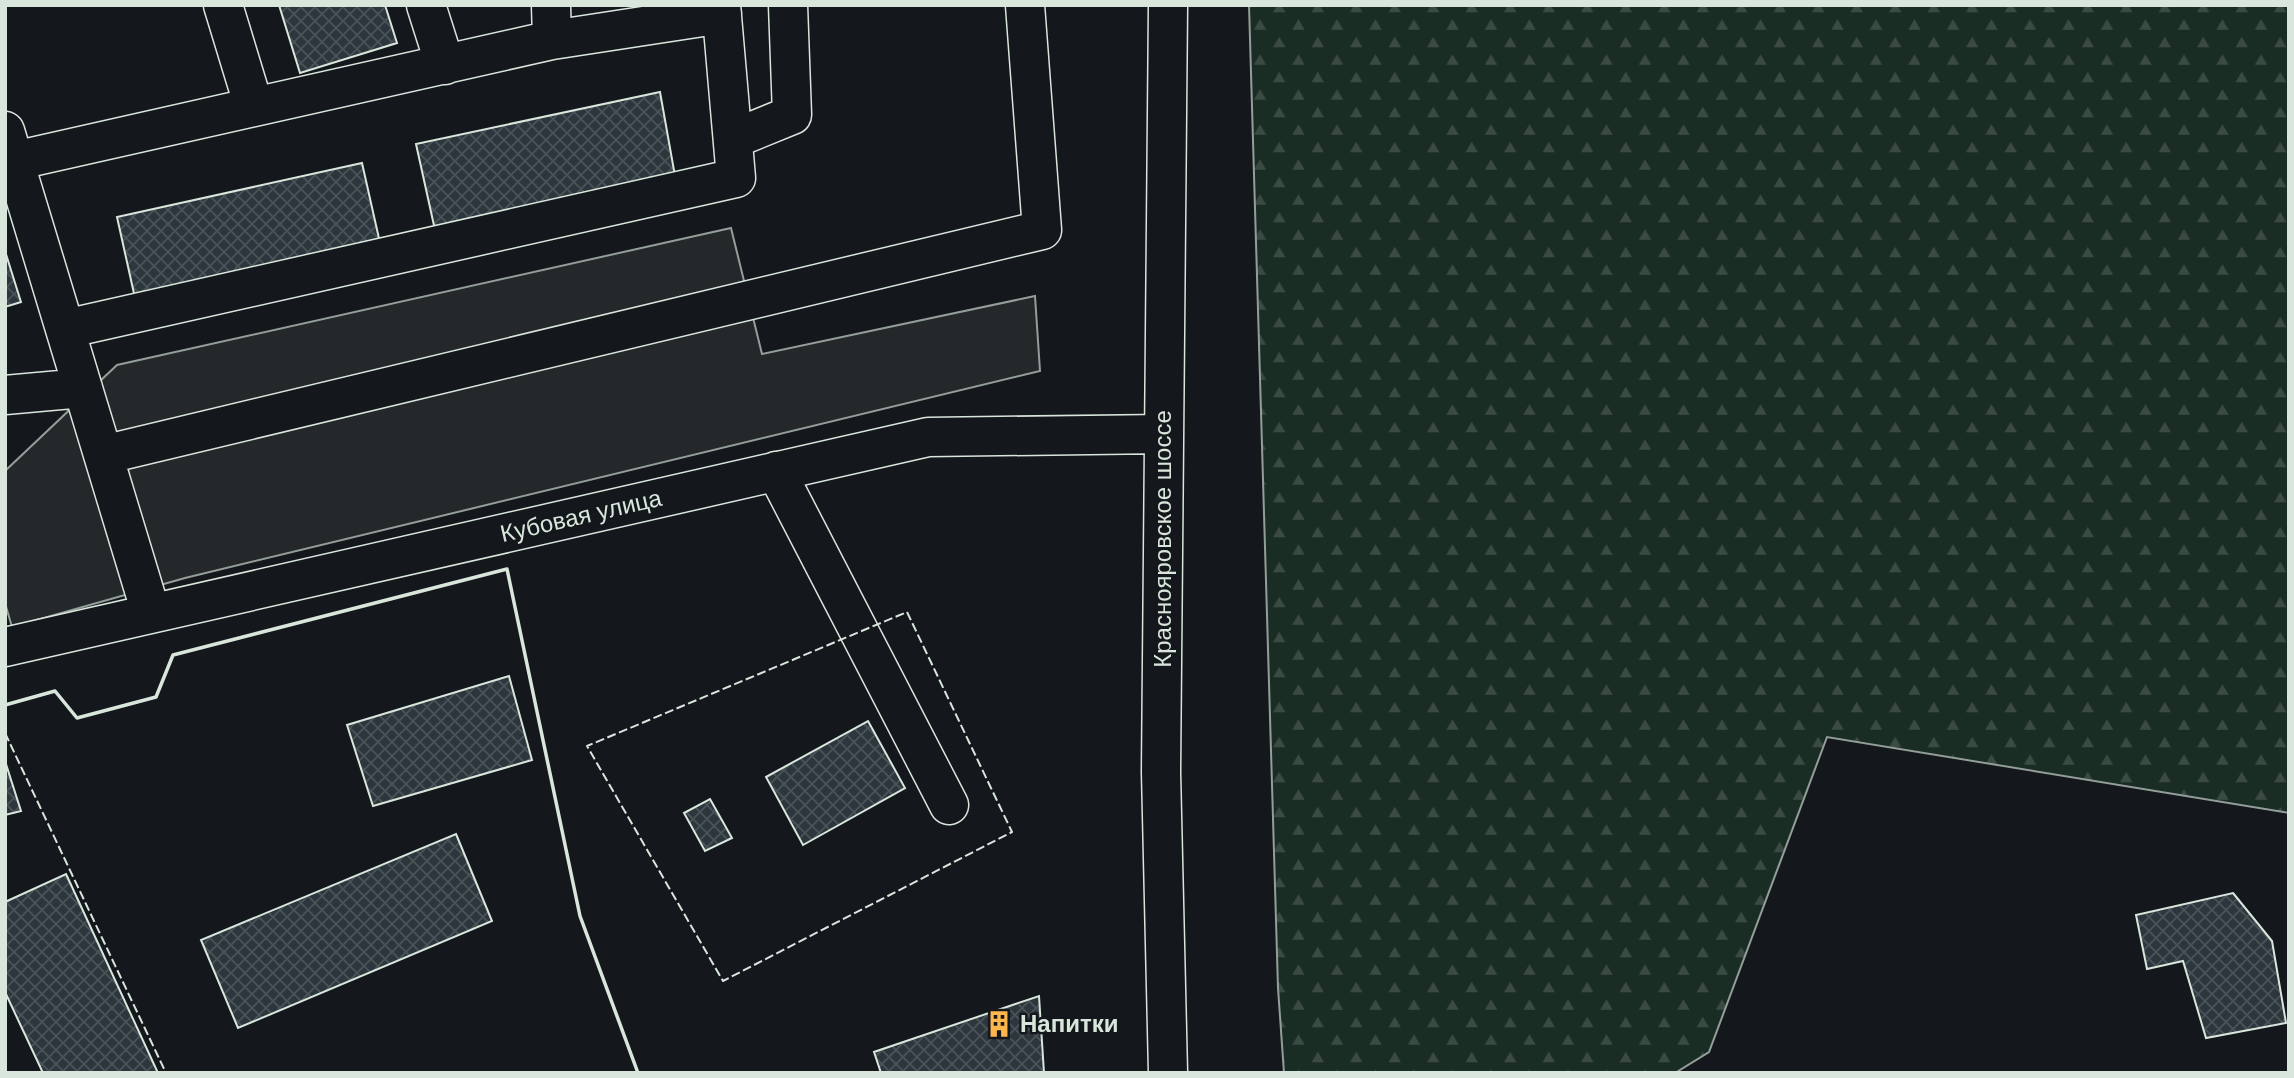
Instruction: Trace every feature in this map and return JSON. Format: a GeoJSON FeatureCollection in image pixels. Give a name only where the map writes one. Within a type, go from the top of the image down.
{"type":"FeatureCollection","features":[{"type":"Feature","properties":{"kind":"street"},"geometry":{"type":"LineString","coordinates":[[223,5],[254,107]]}},
{"type":"Feature","properties":{"kind":"street"},"geometry":{"type":"LineString","coordinates":[[426,5],[445,65]]}},
{"type":"Feature","properties":{"kind":"street"},"geometry":{"type":"LineString","coordinates":[[733,139],[792,115],[788,5]]}},
{"type":"Feature","properties":{"kind":"street"},"geometry":{"type":"LineString","coordinates":[[103,455],[1042,230],[1025,5]]}},
{"type":"Feature","properties":{"kind":"street","name":"Краснояровское шоссе"},"geometry":{"type":"LineString","coordinates":[[1168,5],[1161,772],[1168,1073]]}},
{"type":"Feature","properties":{"kind":"street"},"geometry":{"type":"LineString","coordinates":[[65,329],[736,178],[722,10],[551,23],[445,65],[254,107],[10,146],[150,613]]}},
{"type":"Feature","properties":{"kind":"street"},"geometry":{"type":"LineString","coordinates":[[5,395],[83,388]]}},
{"type":"Feature","properties":{"kind":"street","name":"Кубовая улица"},"geometry":{"type":"LineString","coordinates":[[5,647],[928,437],[1163,434]]}},
{"type":"Feature","properties":{"kind":"street"},"geometry":{"type":"LineString","coordinates":[[776,471],[949,805]]}},
{"type":"Feature","properties":{"kind":"green space"},"geometry":{"type":"Polygon","coordinates":[[[1249,5],[2289,5],[2289,813],[1827,737],[1709,1052],[1675,1073],[1284,1073],[1278,988],[1249,5]]]}},
{"type":"Feature","properties":{"kind":"shaded area"},"geometry":{"type":"Polygon","coordinates":[[[731,228],[762,354],[1035,296],[1040,371],[185,578],[12,627],[5,603],[5,471],[117,365],[731,228]]]}},
{"type":"Feature","properties":{"kind":"building"},"geometry":{"type":"Polygon","coordinates":[[[279,5],[385,5],[397,43],[300,73],[279,5]]]}},
{"type":"Feature","properties":{"kind":"building"},"geometry":{"type":"Polygon","coordinates":[[[660,92],[675,176],[435,230],[416,144],[660,92]]]}},
{"type":"Feature","properties":{"kind":"building"},"geometry":{"type":"Polygon","coordinates":[[[362,163],[380,243],[135,298],[117,217],[362,163]]]}},
{"type":"Feature","properties":{"kind":"building"},"geometry":{"type":"Polygon","coordinates":[[[5,251],[21,302],[5,307],[5,251]]]}},
{"type":"Feature","properties":{"kind":"building"},"geometry":{"type":"Polygon","coordinates":[[[509,676],[532,760],[373,806],[347,725],[509,676]]]}},
{"type":"Feature","properties":{"kind":"building"},"geometry":{"type":"Polygon","coordinates":[[[868,721],[905,788],[803,845],[766,777],[868,721]]]}},
{"type":"Feature","properties":{"kind":"building"},"geometry":{"type":"Polygon","coordinates":[[[5,761],[21,811],[5,815],[5,761]]]}},
{"type":"Feature","properties":{"kind":"building"},"geometry":{"type":"Polygon","coordinates":[[[710,799],[732,838],[705,851],[684,813],[710,799]]]}},
{"type":"Feature","properties":{"kind":"building"},"geometry":{"type":"Polygon","coordinates":[[[456,834],[492,921],[238,1028],[201,940],[456,834]]]}},
{"type":"Feature","properties":{"kind":"building"},"geometry":{"type":"Polygon","coordinates":[[[66,874],[158,1073],[43,1073],[5,992],[5,902],[66,874]]]}},
{"type":"Feature","properties":{"kind":"building"},"geometry":{"type":"Polygon","coordinates":[[[2233,893],[2272,941],[2286,1023],[2206,1038],[2183,961],[2147,969],[2136,915],[2233,893]]]}},
{"type":"Feature","properties":{"kind":"building","name":"Напитки"},"geometry":{"type":"Polygon","coordinates":[[[1039,996],[1044,1073],[881,1073],[874,1052],[1039,996]]]}},
{"type":"Feature","properties":{"kind":"fence"},"geometry":{"type":"LineString","coordinates":[[907,612],[1012,832],[723,981],[587,746],[907,612]]}},
{"type":"Feature","properties":{"kind":"fence"},"geometry":{"type":"LineString","coordinates":[[5,733],[166,1073]]}},
{"type":"Feature","properties":{"kind":"wall"},"geometry":{"type":"LineString","coordinates":[[5,705],[55,691],[77,718],[156,697],[173,655],[507,569],[580,916],[638,1073]]}},
{"type":"Feature","properties":{"kind":"place","name":"Напитки"},"geometry":{"type":"Point","coordinates":[999,1024]}}]}
